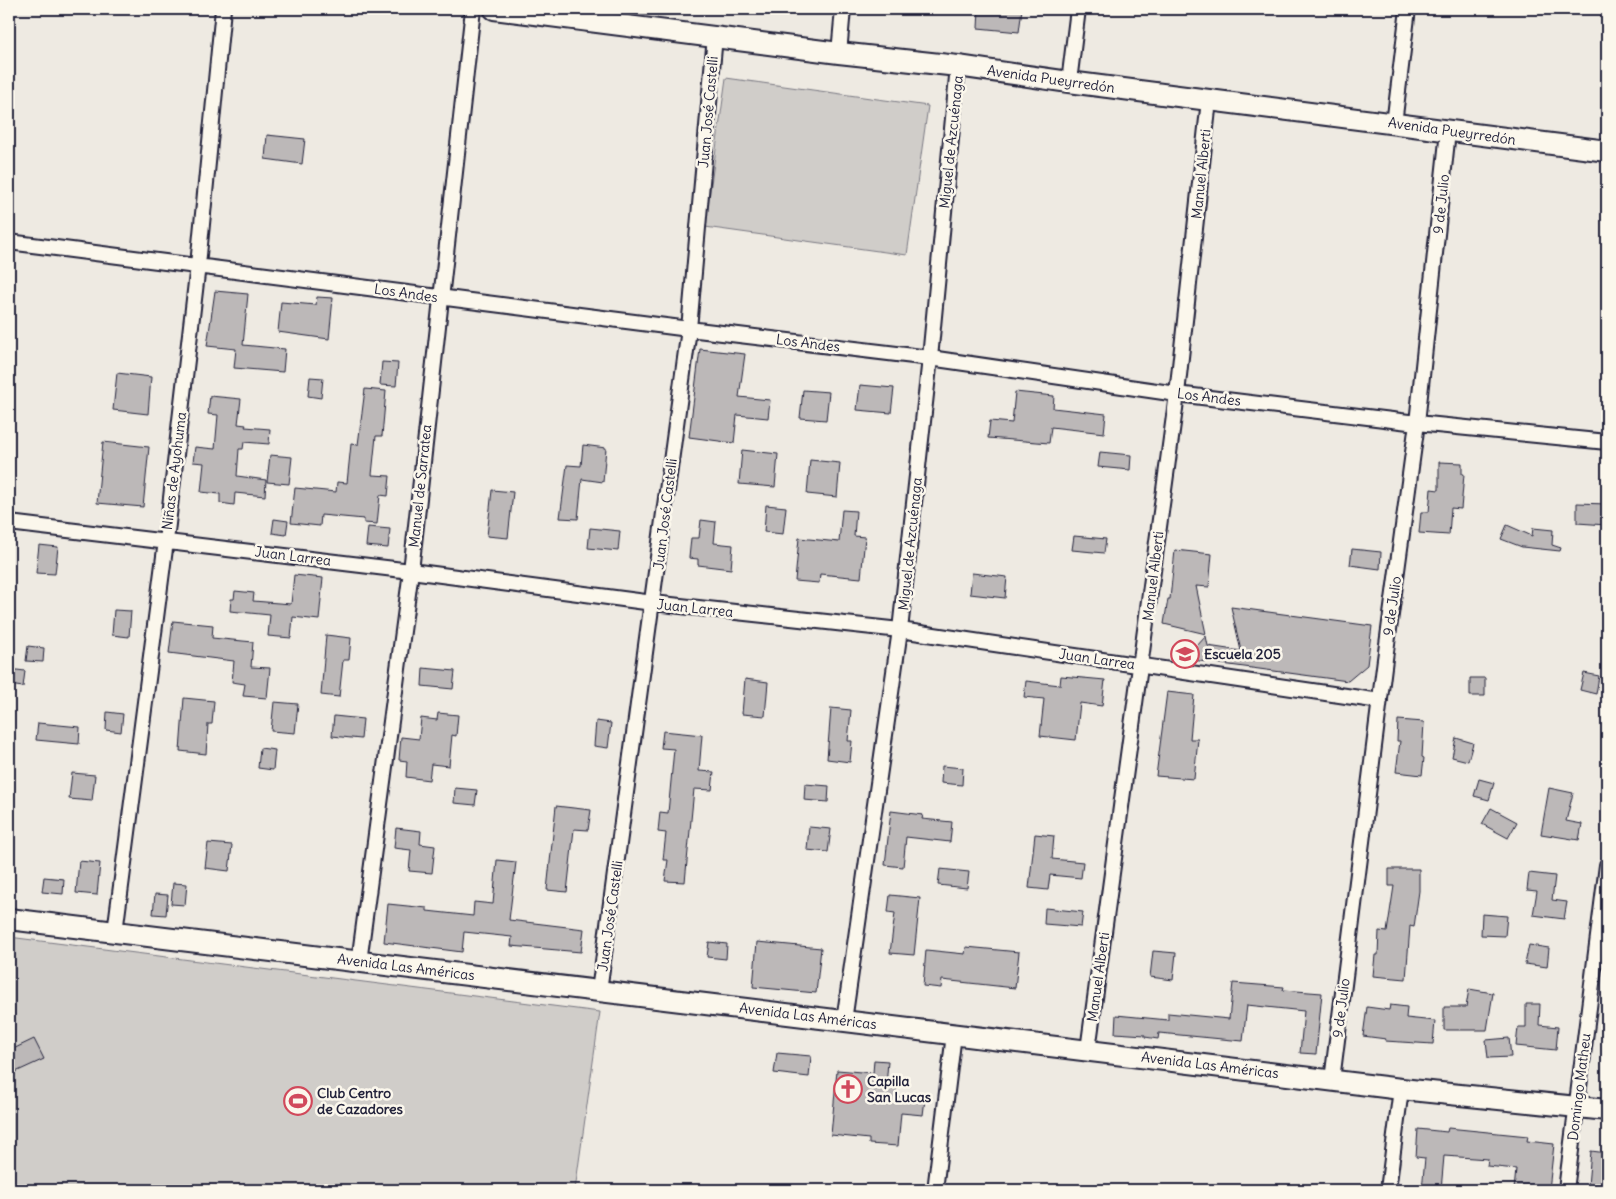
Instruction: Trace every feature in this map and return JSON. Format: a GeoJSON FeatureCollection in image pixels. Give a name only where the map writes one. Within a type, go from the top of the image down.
{"type":"FeatureCollection","features":[{"type":"Feature","properties":{"kind":"main road","name":"Avenida Pueyrredón"},"geometry":{"type":"LineString","coordinates":[[494,9],[567,13],[839,53],[958,66],[1068,82],[1607,151]]}},
{"type":"Feature","properties":{"kind":"main road","name":"Avenida Las Américas"},"geometry":{"type":"LineString","coordinates":[[9,919],[1401,1089],[1607,1110]]}},
{"type":"Feature","properties":{"kind":"street","name":"Niñas de Ayohuma"},"geometry":{"type":"LineString","coordinates":[[115,932],[166,541],[198,265],[223,9]]}},
{"type":"Feature","properties":{"kind":"street","name":"Manuel de Sarratea"},"geometry":{"type":"LineString","coordinates":[[359,962],[411,570],[473,9]]}},
{"type":"Feature","properties":{"kind":"street"},"geometry":{"type":"LineString","coordinates":[[839,53],[844,9]]}},
{"type":"Feature","properties":{"kind":"street"},"geometry":{"type":"LineString","coordinates":[[1068,82],[1078,9]]}},
{"type":"Feature","properties":{"kind":"street"},"geometry":{"type":"LineString","coordinates":[[1394,124],[1408,9]]}},
{"type":"Feature","properties":{"kind":"street","name":"Juan José Castelli"},"geometry":{"type":"LineString","coordinates":[[600,991],[689,329],[715,36]]}},
{"type":"Feature","properties":{"kind":"street","name":"Miguel de Azcuénaga"},"geometry":{"type":"LineString","coordinates":[[844,1021],[900,630],[930,358],[958,66]]}},
{"type":"Feature","properties":{"kind":"street","name":"Manuel Alberti"},"geometry":{"type":"LineString","coordinates":[[1088,1050],[1176,394],[1209,100]]}},
{"type":"Feature","properties":{"kind":"street","name":"9 de Julio"},"geometry":{"type":"LineString","coordinates":[[1332,1080],[1417,423],[1448,131]]}},
{"type":"Feature","properties":{"kind":"street","name":"Los Andes"},"geometry":{"type":"LineString","coordinates":[[9,242],[930,358],[1176,394],[1417,423],[1607,442]]}},
{"type":"Feature","properties":{"kind":"street","name":"Juan Larrea"},"geometry":{"type":"LineString","coordinates":[[9,523],[411,570],[653,603],[900,630],[1380,701]]}},
{"type":"Feature","properties":{"kind":"street","name":"Domingo Matheu"},"geometry":{"type":"LineString","coordinates":[[1566,1190],[1607,865]]}},
{"type":"Feature","properties":{"kind":"street"},"geometry":{"type":"LineString","coordinates":[[935,1190],[954,1034]]}},
{"type":"Feature","properties":{"kind":"street"},"geometry":{"type":"LineString","coordinates":[[1388,1190],[1401,1089]]}},
{"type":"Feature","properties":{"kind":"shaded area"},"geometry":{"type":"Polygon","coordinates":[[[726,78],[928,106],[907,255],[705,227],[726,78]]]}},
{"type":"Feature","properties":{"kind":"shaded area","name":"Club Centro de Cazadores"},"geometry":{"type":"Polygon","coordinates":[[[9,937],[600,1012],[575,1190],[9,1190],[9,937]]]}},
{"type":"Feature","properties":{"kind":"building"},"geometry":{"type":"Polygon","coordinates":[[[979,9],[1022,9],[1019,32],[978,28],[979,9]]]}},
{"type":"Feature","properties":{"kind":"building"},"geometry":{"type":"Polygon","coordinates":[[[267,135],[305,139],[302,164],[265,159],[267,135]]]}},
{"type":"Feature","properties":{"kind":"building"},"geometry":{"type":"Polygon","coordinates":[[[215,291],[248,294],[243,345],[285,349],[283,372],[234,368],[236,349],[207,346],[215,291]]]}},
{"type":"Feature","properties":{"kind":"building"},"geometry":{"type":"Polygon","coordinates":[[[317,297],[333,298],[329,339],[278,332],[281,302],[316,305],[317,297]]]}},
{"type":"Feature","properties":{"kind":"building"},"geometry":{"type":"Polygon","coordinates":[[[700,349],[745,354],[739,397],[770,400],[768,418],[737,415],[734,443],[689,437],[700,349]]]}},
{"type":"Feature","properties":{"kind":"building"},"geometry":{"type":"Polygon","coordinates":[[[382,362],[398,363],[396,386],[380,385],[382,362]]]}},
{"type":"Feature","properties":{"kind":"building"},"geometry":{"type":"Polygon","coordinates":[[[117,373],[151,377],[148,414],[113,410],[117,373]]]}},
{"type":"Feature","properties":{"kind":"building"},"geometry":{"type":"Polygon","coordinates":[[[310,377],[323,378],[321,398],[308,396],[310,377]]]}},
{"type":"Feature","properties":{"kind":"building"},"geometry":{"type":"Polygon","coordinates":[[[860,385],[894,388],[891,413],[857,410],[860,385]]]}},
{"type":"Feature","properties":{"kind":"building"},"geometry":{"type":"Polygon","coordinates":[[[365,389],[386,391],[382,436],[376,436],[372,475],[390,476],[388,496],[380,495],[377,524],[364,523],[364,519],[321,515],[320,526],[291,523],[295,488],[336,492],[337,482],[347,483],[351,444],[358,445],[365,389]]]}},
{"type":"Feature","properties":{"kind":"building"},"geometry":{"type":"Polygon","coordinates":[[[803,390],[829,392],[826,420],[800,418],[803,390]]]}},
{"type":"Feature","properties":{"kind":"building"},"geometry":{"type":"Polygon","coordinates":[[[1015,392],[1054,396],[1053,408],[1106,414],[1104,433],[1051,427],[1049,443],[988,438],[990,421],[1012,423],[1015,392]]]}},
{"type":"Feature","properties":{"kind":"building"},"geometry":{"type":"Polygon","coordinates":[[[210,396],[241,399],[238,424],[246,425],[245,427],[270,429],[269,444],[244,442],[243,449],[239,449],[237,476],[266,480],[265,496],[235,493],[234,505],[220,503],[220,494],[201,492],[204,463],[193,462],[195,447],[215,449],[218,415],[208,414],[210,396]]]}},
{"type":"Feature","properties":{"kind":"building"},"geometry":{"type":"Polygon","coordinates":[[[103,442],[149,447],[143,507],[97,503],[103,442]]]}},
{"type":"Feature","properties":{"kind":"building"},"geometry":{"type":"Polygon","coordinates":[[[583,445],[606,448],[603,482],[582,479],[578,519],[560,518],[567,465],[581,466],[583,445]]]}},
{"type":"Feature","properties":{"kind":"building"},"geometry":{"type":"Polygon","coordinates":[[[742,450],[778,454],[775,487],[739,484],[742,450]]]}},
{"type":"Feature","properties":{"kind":"building"},"geometry":{"type":"Polygon","coordinates":[[[1100,452],[1131,455],[1130,470],[1098,467],[1100,452]]]}},
{"type":"Feature","properties":{"kind":"building"},"geometry":{"type":"Polygon","coordinates":[[[270,455],[292,457],[289,484],[267,482],[270,455]]]}},
{"type":"Feature","properties":{"kind":"building"},"geometry":{"type":"Polygon","coordinates":[[[810,460],[840,463],[837,497],[807,494],[810,460]]]}},
{"type":"Feature","properties":{"kind":"building"},"geometry":{"type":"Polygon","coordinates":[[[1439,462],[1462,463],[1462,474],[1464,474],[1461,509],[1451,508],[1449,535],[1419,533],[1421,512],[1429,512],[1431,489],[1439,490],[1439,462]]]}},
{"type":"Feature","properties":{"kind":"building"},"geometry":{"type":"Polygon","coordinates":[[[492,490],[513,492],[508,538],[487,536],[492,490]]]}},
{"type":"Feature","properties":{"kind":"building"},"geometry":{"type":"Polygon","coordinates":[[[1577,503],[1607,504],[1607,525],[1577,523],[1577,503]]]}},
{"type":"Feature","properties":{"kind":"building"},"geometry":{"type":"Polygon","coordinates":[[[766,505],[786,507],[783,534],[764,532],[766,505]]]}},
{"type":"Feature","properties":{"kind":"building"},"geometry":{"type":"Polygon","coordinates":[[[842,510],[856,511],[854,536],[865,537],[861,578],[820,574],[819,583],[795,581],[799,538],[839,542],[842,510]]]}},
{"type":"Feature","properties":{"kind":"building"},"geometry":{"type":"Polygon","coordinates":[[[274,519],[288,521],[286,535],[272,533],[274,519]]]}},
{"type":"Feature","properties":{"kind":"building"},"geometry":{"type":"Polygon","coordinates":[[[701,520],[716,522],[714,543],[733,545],[731,569],[698,565],[698,559],[689,558],[691,538],[699,538],[701,520]]]}},
{"type":"Feature","properties":{"kind":"building"},"geometry":{"type":"Polygon","coordinates":[[[1507,525],[1532,536],[1533,528],[1553,530],[1552,545],[1561,548],[1560,551],[1522,547],[1501,539],[1507,525]]]}},
{"type":"Feature","properties":{"kind":"building"},"geometry":{"type":"Polygon","coordinates":[[[368,527],[390,529],[388,548],[366,546],[368,527]]]}},
{"type":"Feature","properties":{"kind":"building"},"geometry":{"type":"Polygon","coordinates":[[[590,528],[620,531],[618,551],[588,548],[590,528]]]}},
{"type":"Feature","properties":{"kind":"building"},"geometry":{"type":"Polygon","coordinates":[[[1074,536],[1106,539],[1104,553],[1072,550],[1074,536]]]}},
{"type":"Feature","properties":{"kind":"building"},"geometry":{"type":"Polygon","coordinates":[[[39,545],[58,547],[55,574],[36,573],[39,545]]]}},
{"type":"Feature","properties":{"kind":"building"},"geometry":{"type":"Polygon","coordinates":[[[1352,549],[1381,552],[1380,569],[1350,565],[1352,549]]]}},
{"type":"Feature","properties":{"kind":"building"},"geometry":{"type":"Polygon","coordinates":[[[1175,550],[1212,554],[1209,587],[1196,586],[1206,634],[1164,624],[1168,599],[1170,599],[1175,550]]]}},
{"type":"Feature","properties":{"kind":"building"},"geometry":{"type":"Polygon","coordinates":[[[972,573],[1007,577],[1005,598],[970,594],[972,573]]]}},
{"type":"Feature","properties":{"kind":"building"},"geometry":{"type":"Polygon","coordinates":[[[294,575],[323,578],[319,620],[293,617],[291,638],[268,636],[270,615],[230,611],[231,599],[234,599],[235,591],[254,593],[253,601],[291,604],[294,575]]]}},
{"type":"Feature","properties":{"kind":"building"},"geometry":{"type":"Polygon","coordinates":[[[1231,607],[1372,626],[1367,665],[1348,681],[1185,659],[1206,636],[1208,646],[1241,651],[1231,607]]]}},
{"type":"Feature","properties":{"kind":"building"},"geometry":{"type":"Polygon","coordinates":[[[114,610],[131,611],[129,637],[112,635],[114,610]]]}},
{"type":"Feature","properties":{"kind":"building"},"geometry":{"type":"Polygon","coordinates":[[[173,621],[213,625],[212,638],[253,642],[251,667],[270,668],[267,698],[243,696],[245,684],[232,682],[234,661],[169,653],[173,621]]]}},
{"type":"Feature","properties":{"kind":"building"},"geometry":{"type":"Polygon","coordinates":[[[326,635],[351,638],[349,660],[343,660],[339,697],[321,695],[326,635]]]}},
{"type":"Feature","properties":{"kind":"building"},"geometry":{"type":"Polygon","coordinates":[[[28,646],[44,648],[43,662],[26,661],[28,646]]]}},
{"type":"Feature","properties":{"kind":"building"},"geometry":{"type":"Polygon","coordinates":[[[423,668],[455,671],[453,689],[422,686],[423,668]]]}},
{"type":"Feature","properties":{"kind":"building"},"geometry":{"type":"Polygon","coordinates":[[[9,669],[25,671],[23,687],[9,685],[9,669]]]}},
{"type":"Feature","properties":{"kind":"building"},"geometry":{"type":"Polygon","coordinates":[[[1584,673],[1599,676],[1596,694],[1580,690],[1584,673]]]}},
{"type":"Feature","properties":{"kind":"building"},"geometry":{"type":"Polygon","coordinates":[[[1061,676],[1105,680],[1102,706],[1080,703],[1076,740],[1040,736],[1044,699],[1024,697],[1026,681],[1060,685],[1061,676]]]}},
{"type":"Feature","properties":{"kind":"building"},"geometry":{"type":"Polygon","coordinates":[[[1470,678],[1485,678],[1485,696],[1470,696],[1470,678]]]}},
{"type":"Feature","properties":{"kind":"building"},"geometry":{"type":"Polygon","coordinates":[[[745,679],[768,682],[765,716],[742,714],[745,679]]]}},
{"type":"Feature","properties":{"kind":"building"},"geometry":{"type":"Polygon","coordinates":[[[1167,692],[1194,695],[1190,739],[1198,739],[1194,779],[1156,776],[1167,692]]]}},
{"type":"Feature","properties":{"kind":"building"},"geometry":{"type":"Polygon","coordinates":[[[184,698],[214,701],[212,724],[208,724],[206,754],[180,751],[184,698]]]}},
{"type":"Feature","properties":{"kind":"building"},"geometry":{"type":"Polygon","coordinates":[[[274,702],[298,704],[295,733],[271,731],[274,702]]]}},
{"type":"Feature","properties":{"kind":"building"},"geometry":{"type":"Polygon","coordinates":[[[831,708],[851,710],[848,741],[852,741],[850,762],[827,759],[831,708]]]}},
{"type":"Feature","properties":{"kind":"building"},"geometry":{"type":"Polygon","coordinates":[[[107,712],[123,714],[121,732],[106,730],[107,712]]]}},
{"type":"Feature","properties":{"kind":"building"},"geometry":{"type":"Polygon","coordinates":[[[438,713],[458,715],[456,736],[452,735],[449,766],[431,764],[429,780],[406,777],[407,761],[399,760],[401,737],[419,739],[421,718],[437,720],[438,713]]]}},
{"type":"Feature","properties":{"kind":"building"},"geometry":{"type":"Polygon","coordinates":[[[334,716],[363,719],[361,739],[332,736],[334,716]]]}},
{"type":"Feature","properties":{"kind":"building"},"geometry":{"type":"Polygon","coordinates":[[[1398,720],[1424,722],[1422,775],[1396,772],[1400,741],[1397,741],[1398,720]]]}},
{"type":"Feature","properties":{"kind":"building"},"geometry":{"type":"Polygon","coordinates":[[[596,721],[611,723],[608,748],[594,746],[596,721]]]}},
{"type":"Feature","properties":{"kind":"building"},"geometry":{"type":"Polygon","coordinates":[[[38,723],[80,727],[79,744],[36,740],[38,723]]]}},
{"type":"Feature","properties":{"kind":"building"},"geometry":{"type":"Polygon","coordinates":[[[663,731],[702,735],[699,771],[714,772],[712,790],[694,789],[685,882],[665,881],[668,860],[663,860],[666,833],[658,832],[660,812],[668,813],[674,749],[661,748],[663,731]]]}},
{"type":"Feature","properties":{"kind":"building"},"geometry":{"type":"Polygon","coordinates":[[[1456,738],[1473,743],[1468,761],[1452,757],[1456,738]]]}},
{"type":"Feature","properties":{"kind":"building"},"geometry":{"type":"Polygon","coordinates":[[[260,748],[275,750],[273,770],[258,768],[260,748]]]}},
{"type":"Feature","properties":{"kind":"building"},"geometry":{"type":"Polygon","coordinates":[[[942,766],[963,768],[962,785],[941,783],[942,766]]]}},
{"type":"Feature","properties":{"kind":"building"},"geometry":{"type":"Polygon","coordinates":[[[72,773],[95,775],[92,801],[69,799],[72,773]]]}},
{"type":"Feature","properties":{"kind":"building"},"geometry":{"type":"Polygon","coordinates":[[[1479,779],[1494,783],[1489,800],[1474,796],[1479,779]]]}},
{"type":"Feature","properties":{"kind":"building"},"geometry":{"type":"Polygon","coordinates":[[[805,784],[829,786],[828,802],[804,800],[805,784]]]}},
{"type":"Feature","properties":{"kind":"building"},"geometry":{"type":"Polygon","coordinates":[[[455,788],[477,790],[475,805],[454,803],[455,788]]]}},
{"type":"Feature","properties":{"kind":"building"},"geometry":{"type":"Polygon","coordinates":[[[1549,788],[1573,793],[1566,821],[1582,824],[1579,840],[1541,834],[1549,788]]]}},
{"type":"Feature","properties":{"kind":"building"},"geometry":{"type":"Polygon","coordinates":[[[556,806],[591,810],[588,830],[574,829],[567,892],[547,890],[556,806]]]}},
{"type":"Feature","properties":{"kind":"building"},"geometry":{"type":"Polygon","coordinates":[[[1491,808],[1517,822],[1508,838],[1482,824],[1491,808]]]}},
{"type":"Feature","properties":{"kind":"building"},"geometry":{"type":"Polygon","coordinates":[[[891,811],[923,815],[922,819],[952,822],[950,842],[906,837],[903,867],[885,865],[891,811]]]}},
{"type":"Feature","properties":{"kind":"building"},"geometry":{"type":"Polygon","coordinates":[[[809,827],[831,829],[828,852],[807,850],[809,827]]]}},
{"type":"Feature","properties":{"kind":"building"},"geometry":{"type":"Polygon","coordinates":[[[396,828],[421,831],[420,844],[435,846],[432,873],[409,871],[411,850],[394,848],[396,828]]]}},
{"type":"Feature","properties":{"kind":"building"},"geometry":{"type":"Polygon","coordinates":[[[1035,834],[1054,836],[1052,859],[1083,862],[1081,878],[1050,875],[1048,890],[1029,888],[1035,834]]]}},
{"type":"Feature","properties":{"kind":"building"},"geometry":{"type":"Polygon","coordinates":[[[208,843],[232,845],[229,871],[205,868],[208,843]]]}},
{"type":"Feature","properties":{"kind":"building"},"geometry":{"type":"Polygon","coordinates":[[[497,860],[516,862],[509,920],[584,929],[581,952],[511,946],[512,937],[464,932],[462,952],[384,942],[388,904],[473,916],[474,902],[493,904],[497,860]]]}},
{"type":"Feature","properties":{"kind":"building"},"geometry":{"type":"Polygon","coordinates":[[[79,861],[100,863],[97,895],[76,893],[79,861]]]}},
{"type":"Feature","properties":{"kind":"building"},"geometry":{"type":"Polygon","coordinates":[[[940,869],[969,872],[967,888],[938,885],[940,869]]]}},
{"type":"Feature","properties":{"kind":"building"},"geometry":{"type":"Polygon","coordinates":[[[1389,869],[1419,869],[1419,891],[1414,927],[1410,926],[1406,979],[1373,976],[1375,955],[1378,955],[1379,931],[1387,932],[1394,886],[1389,886],[1389,869]]]}},
{"type":"Feature","properties":{"kind":"building"},"geometry":{"type":"Polygon","coordinates":[[[1529,873],[1555,876],[1552,900],[1567,902],[1564,919],[1533,915],[1537,891],[1527,890],[1529,873]]]}},
{"type":"Feature","properties":{"kind":"building"},"geometry":{"type":"Polygon","coordinates":[[[44,877],[64,879],[63,894],[42,892],[44,877]]]}},
{"type":"Feature","properties":{"kind":"building"},"geometry":{"type":"Polygon","coordinates":[[[173,883],[187,884],[185,905],[171,904],[173,883]]]}},
{"type":"Feature","properties":{"kind":"building"},"geometry":{"type":"Polygon","coordinates":[[[155,894],[168,895],[166,915],[153,914],[155,894]]]}},
{"type":"Feature","properties":{"kind":"building"},"geometry":{"type":"Polygon","coordinates":[[[890,895],[920,898],[914,955],[890,953],[895,913],[888,912],[890,895]]]}},
{"type":"Feature","properties":{"kind":"building"},"geometry":{"type":"Polygon","coordinates":[[[1045,908],[1083,912],[1081,927],[1044,924],[1045,908]]]}},
{"type":"Feature","properties":{"kind":"building"},"geometry":{"type":"Polygon","coordinates":[[[1482,914],[1507,916],[1505,936],[1481,935],[1482,914]]]}},
{"type":"Feature","properties":{"kind":"building"},"geometry":{"type":"Polygon","coordinates":[[[709,942],[727,944],[726,959],[707,957],[709,942]]]}},
{"type":"Feature","properties":{"kind":"building"},"geometry":{"type":"Polygon","coordinates":[[[757,942],[821,948],[816,993],[753,987],[757,942]]]}},
{"type":"Feature","properties":{"kind":"building"},"geometry":{"type":"Polygon","coordinates":[[[1529,945],[1549,948],[1547,967],[1525,964],[1529,945]]]}},
{"type":"Feature","properties":{"kind":"building"},"geometry":{"type":"Polygon","coordinates":[[[966,947],[1019,952],[1015,988],[942,980],[941,988],[923,986],[926,950],[965,954],[966,947]]]}},
{"type":"Feature","properties":{"kind":"building"},"geometry":{"type":"Polygon","coordinates":[[[1153,951],[1176,953],[1173,980],[1150,977],[1153,951]]]}},
{"type":"Feature","properties":{"kind":"building"},"geometry":{"type":"Polygon","coordinates":[[[1233,983],[1284,987],[1283,990],[1322,993],[1316,1054],[1300,1053],[1304,1011],[1247,1005],[1243,1041],[1159,1033],[1158,1039],[1145,1037],[1145,1035],[1115,1033],[1116,1015],[1168,1020],[1168,1013],[1229,1019],[1233,983]]]}},
{"type":"Feature","properties":{"kind":"building"},"geometry":{"type":"Polygon","coordinates":[[[1469,989],[1493,993],[1487,1030],[1444,1030],[1444,1007],[1466,1007],[1469,989]]]}},
{"type":"Feature","properties":{"kind":"building"},"geometry":{"type":"Polygon","coordinates":[[[1526,1004],[1540,1004],[1539,1025],[1558,1027],[1556,1050],[1516,1046],[1518,1027],[1526,1027],[1526,1004]]]}},
{"type":"Feature","properties":{"kind":"building"},"geometry":{"type":"Polygon","coordinates":[[[1390,1005],[1407,1007],[1406,1018],[1435,1021],[1433,1044],[1385,1041],[1386,1039],[1363,1036],[1367,1007],[1389,1010],[1390,1005]]]}},
{"type":"Feature","properties":{"kind":"building"},"geometry":{"type":"Polygon","coordinates":[[[1509,1038],[1511,1057],[1488,1058],[1486,1040],[1509,1038]]]}},
{"type":"Feature","properties":{"kind":"building"},"geometry":{"type":"Polygon","coordinates":[[[34,1039],[44,1059],[9,1075],[9,1051],[34,1039]]]}},
{"type":"Feature","properties":{"kind":"building"},"geometry":{"type":"Polygon","coordinates":[[[777,1053],[811,1056],[809,1077],[774,1073],[777,1053]]]}},
{"type":"Feature","properties":{"kind":"building"},"geometry":{"type":"Polygon","coordinates":[[[874,1060],[888,1061],[886,1087],[897,1088],[896,1096],[925,1099],[923,1115],[901,1113],[898,1146],[869,1144],[869,1139],[831,1135],[837,1070],[873,1073],[874,1060]]]}},
{"type":"Feature","properties":{"kind":"building"},"geometry":{"type":"Polygon","coordinates":[[[1448,1128],[1528,1136],[1527,1141],[1554,1144],[1549,1190],[1514,1190],[1516,1169],[1487,1166],[1488,1159],[1444,1156],[1441,1190],[1422,1190],[1425,1158],[1416,1157],[1418,1129],[1447,1132],[1448,1128]]]}},
{"type":"Feature","properties":{"kind":"building"},"geometry":{"type":"Polygon","coordinates":[[[1591,1151],[1607,1153],[1606,1188],[1588,1186],[1591,1151]]]}},
{"type":"Feature","properties":{"kind":"place","name":"Escuela 205"},"geometry":{"type":"Point","coordinates":[1185,654]}},
{"type":"Feature","properties":{"kind":"place","name":"Capilla San Lucas"},"geometry":{"type":"Point","coordinates":[848,1089]}},
{"type":"Feature","properties":{"kind":"place","name":"Club Centro de Cazadores"},"geometry":{"type":"Point","coordinates":[298,1101]}}]}
